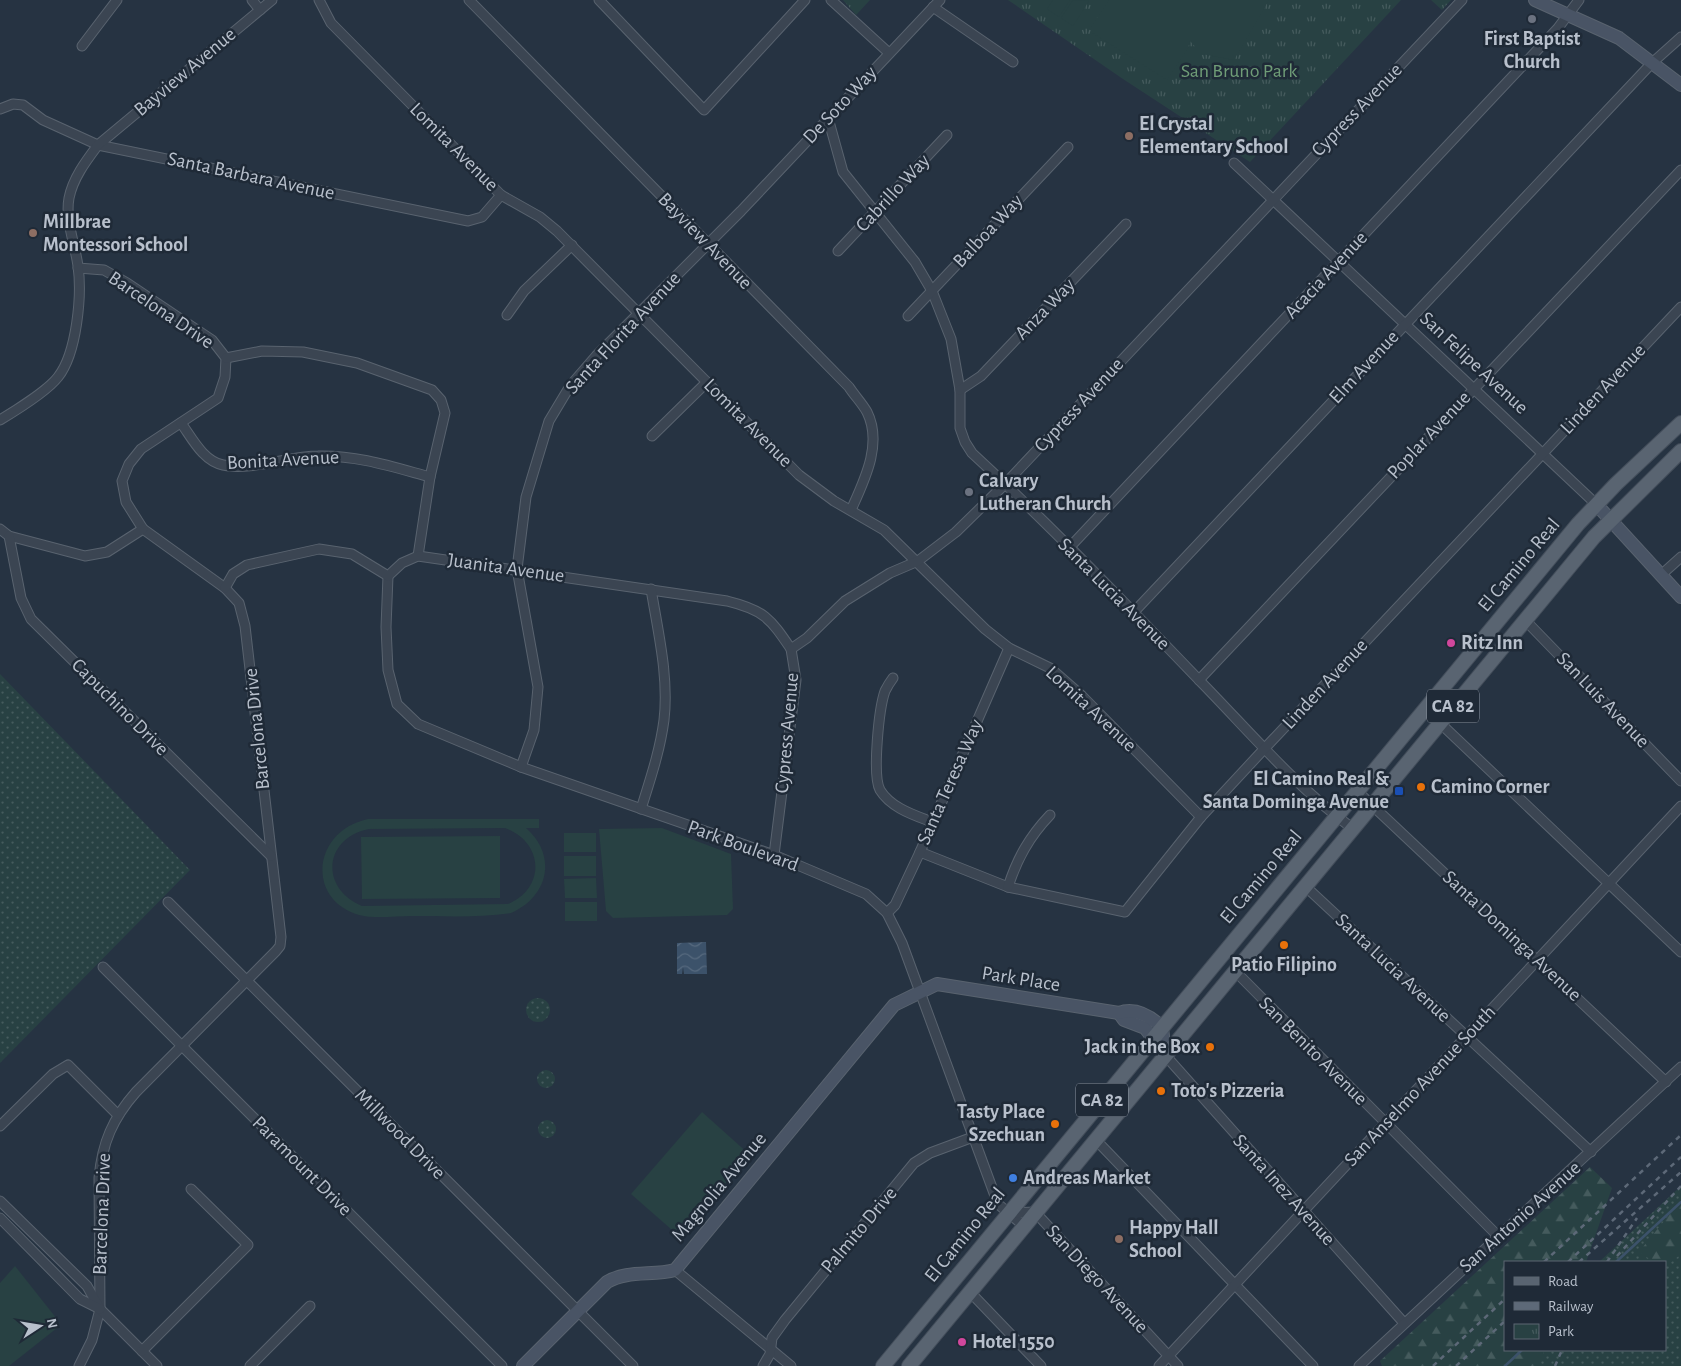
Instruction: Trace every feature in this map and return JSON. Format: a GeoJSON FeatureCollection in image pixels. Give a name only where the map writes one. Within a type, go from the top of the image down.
{"type":"FeatureCollection","features":[{"type":"Feature","properties":{"kind":"main road"},"geometry":{"type":"LineString","coordinates":[[1534,0],[1619,38],[1681,85]]}},
{"type":"Feature","properties":{"kind":"main road","name":"El Camino Real"},"geometry":{"type":"LineString","coordinates":[[883,1366],[1596,504],[1681,424]]}},
{"type":"Feature","properties":{"kind":"main road","name":"El Camino Real"},"geometry":{"type":"LineString","coordinates":[[908,1366],[1610,519],[1681,451]]}},
{"type":"Feature","properties":{"kind":"main road","name":"San Felipe Avenue"},"geometry":{"type":"LineString","coordinates":[[1596,504],[1681,596]]}},
{"type":"Feature","properties":{"kind":"main road","name":"Park Place"},"geometry":{"type":"LineString","coordinates":[[919,992],[937,984],[1119,1013],[1125,1010],[1144,1014],[1157,1033]]}},
{"type":"Feature","properties":{"kind":"main road","name":"Magnolia Avenue"},"geometry":{"type":"LineString","coordinates":[[523,1366],[614,1278],[675,1270],[894,1006],[919,992]]}},
{"type":"Feature","properties":{"kind":"main road"},"geometry":{"type":"LineString","coordinates":[[1157,1033],[1165,1055]]}},
{"type":"Feature","properties":{"kind":"street"},"geometry":{"type":"LineString","coordinates":[[82,46],[117,0]]}},
{"type":"Feature","properties":{"kind":"street"},"geometry":{"type":"LineString","coordinates":[[252,0],[260,10]]}},
{"type":"Feature","properties":{"kind":"street","name":"Bayview Avenue"},"geometry":{"type":"LineString","coordinates":[[0,420],[58,378],[72,352],[76,324],[78,268],[70,225],[69,198],[81,168],[98,145],[272,0]]}},
{"type":"Feature","properties":{"kind":"street","name":"Lomita Avenue"},"geometry":{"type":"LineString","coordinates":[[319,0],[331,23],[501,195],[540,217],[572,245],[799,475],[834,501],[884,530],[918,561],[984,630],[1009,648],[1050,668],[1069,684],[1201,817]]}},
{"type":"Feature","properties":{"kind":"street","name":"Bayview Avenue"},"geometry":{"type":"LineString","coordinates":[[469,0],[849,387],[868,414],[874,446],[866,476],[851,510]]}},
{"type":"Feature","properties":{"kind":"street"},"geometry":{"type":"LineString","coordinates":[[599,0],[704,110],[805,0]]}},
{"type":"Feature","properties":{"kind":"street"},"geometry":{"type":"LineString","coordinates":[[831,0],[889,53]]}},
{"type":"Feature","properties":{"kind":"street","name":"Cypress Avenue"},"geometry":{"type":"LineString","coordinates":[[774,855],[796,680],[792,648],[807,638],[845,600],[890,574],[918,561],[956,532],[1005,484],[1462,0]]}},
{"type":"Feature","properties":{"kind":"street","name":"Acacia Avenue"},"geometry":{"type":"LineString","coordinates":[[1069,548],[1558,28],[1579,0]]}},
{"type":"Feature","properties":{"kind":"street"},"geometry":{"type":"LineString","coordinates":[[936,3],[1013,62]]}},
{"type":"Feature","properties":{"kind":"street","name":"De Soto Way"},"geometry":{"type":"LineString","coordinates":[[741,211],[936,3]]}},
{"type":"Feature","properties":{"kind":"street","name":"Elm Avenue"},"geometry":{"type":"LineString","coordinates":[[1133,613],[1652,63],[1681,38]]}},
{"type":"Feature","properties":{"kind":"street","name":"Santa Barbara Avenue"},"geometry":{"type":"LineString","coordinates":[[0,109],[13,104],[23,105],[42,120],[98,145],[468,221],[482,217],[501,195]]}},
{"type":"Feature","properties":{"kind":"street","name":"Santa Lucia Avenue"},"geometry":{"type":"LineString","coordinates":[[828,118],[843,172],[915,262],[932,291],[951,339],[960,390],[960,428],[964,442],[972,454],[1069,548],[1265,748],[1336,816],[1352,828]]}},
{"type":"Feature","properties":{"kind":"street","name":"Cabrillo Way"},"geometry":{"type":"LineString","coordinates":[[838,251],[947,135]]}},
{"type":"Feature","properties":{"kind":"street","name":"Balboa Way"},"geometry":{"type":"LineString","coordinates":[[908,316],[1068,147]]}},
{"type":"Feature","properties":{"kind":"street","name":"San Felipe Avenue"},"geometry":{"type":"LineString","coordinates":[[1234,163],[1596,504]]}},
{"type":"Feature","properties":{"kind":"street","name":"Poplar Avenue"},"geometry":{"type":"LineString","coordinates":[[1199,680],[1681,170]]}},
{"type":"Feature","properties":{"kind":"street","name":"Santa Florita Avenue"},"geometry":{"type":"LineString","coordinates":[[521,767],[534,730],[538,687],[517,569],[526,497],[549,421],[570,386],[639,313],[741,211]]}},
{"type":"Feature","properties":{"kind":"street","name":"Anza Way"},"geometry":{"type":"LineString","coordinates":[[960,390],[980,376],[1126,224]]}},
{"type":"Feature","properties":{"kind":"street"},"geometry":{"type":"LineString","coordinates":[[507,315],[524,291],[572,245]]}},
{"type":"Feature","properties":{"kind":"street","name":"Barcelona Drive"},"geometry":{"type":"LineString","coordinates":[[78,268],[104,270],[127,283],[212,340],[226,358],[225,378],[218,398],[142,450],[129,464],[122,481],[126,502],[143,529],[225,588],[239,603],[245,626],[280,946],[136,1092],[118,1115],[104,1144],[100,1161],[100,1309],[92,1340],[79,1366]]}},
{"type":"Feature","properties":{"kind":"street","name":"Linden Avenue"},"geometry":{"type":"LineString","coordinates":[[920,852],[1008,887],[1125,912],[1201,817],[1681,307]]}},
{"type":"Feature","properties":{"kind":"street"},"geometry":{"type":"LineString","coordinates":[[226,358],[262,351],[303,352],[357,363],[432,390],[441,400],[445,413],[430,477],[418,556]]}},
{"type":"Feature","properties":{"kind":"street"},"geometry":{"type":"LineString","coordinates":[[652,436],[707,382]]}},
{"type":"Feature","properties":{"kind":"street","name":"Bonita Avenue"},"geometry":{"type":"LineString","coordinates":[[181,423],[204,456],[222,465],[246,466],[317,456],[352,457],[430,477]]}},
{"type":"Feature","properties":{"kind":"street"},"geometry":{"type":"LineString","coordinates":[[0,529],[9,536],[85,556],[107,552],[143,529]]}},
{"type":"Feature","properties":{"kind":"street","name":"Capuchino Drive"},"geometry":{"type":"LineString","coordinates":[[9,536],[20,598],[31,619],[271,856]]}},
{"type":"Feature","properties":{"kind":"street"},"geometry":{"type":"LineString","coordinates":[[225,588],[233,574],[247,565],[319,549],[352,554],[388,576]]}},
{"type":"Feature","properties":{"kind":"street","name":"Juanita Avenue"},"geometry":{"type":"LineString","coordinates":[[388,576],[402,563],[418,556],[727,601],[752,607],[772,621],[792,648]]}},
{"type":"Feature","properties":{"kind":"street"},"geometry":{"type":"LineString","coordinates":[[1661,575],[1681,557]]}},
{"type":"Feature","properties":{"kind":"street","name":"Park Boulevard"},"geometry":{"type":"LineString","coordinates":[[388,576],[386,627],[388,670],[397,704],[418,724],[521,767],[774,855],[866,894],[887,913],[902,943],[998,1204],[1024,1226]]}},
{"type":"Feature","properties":{"kind":"street"},"geometry":{"type":"LineString","coordinates":[[640,809],[656,762],[664,718],[663,664],[651,589]]}},
{"type":"Feature","properties":{"kind":"street","name":"San Luis Avenue"},"geometry":{"type":"LineString","coordinates":[[1525,620],[1681,781]]}},
{"type":"Feature","properties":{"kind":"street","name":"Santa Teresa Way"},"geometry":{"type":"LineString","coordinates":[[887,913],[895,905],[920,852],[1009,648]]}},
{"type":"Feature","properties":{"kind":"street"},"geometry":{"type":"LineString","coordinates":[[893,678],[885,692],[879,730],[876,759],[880,790],[890,802],[932,822]]}},
{"type":"Feature","properties":{"kind":"street"},"geometry":{"type":"LineString","coordinates":[[1440,723],[1681,952]]}},
{"type":"Feature","properties":{"kind":"street","name":"Santa Dominga Avenue"},"geometry":{"type":"LineString","coordinates":[[1358,791],[1666,1082]]}},
{"type":"Feature","properties":{"kind":"street","name":"San Anselmo Avenue South"},"geometry":{"type":"LineString","coordinates":[[1159,1366],[1681,806]]}},
{"type":"Feature","properties":{"kind":"street"},"geometry":{"type":"LineString","coordinates":[[1008,887],[1017,859],[1036,830],[1050,816]]}},
{"type":"Feature","properties":{"kind":"street","name":"Santa Lucia Avenue"},"geometry":{"type":"LineString","coordinates":[[1305,886],[1590,1152]]}},
{"type":"Feature","properties":{"kind":"street","name":"Millwood Drive"},"geometry":{"type":"LineString","coordinates":[[168,902],[633,1366]]}},
{"type":"Feature","properties":{"kind":"street","name":"Paramount Drive"},"geometry":{"type":"LineString","coordinates":[[103,967],[502,1366]]}},
{"type":"Feature","properties":{"kind":"street","name":"San Benito Avenue"},"geometry":{"type":"LineString","coordinates":[[1234,971],[1498,1236]]}},
{"type":"Feature","properties":{"kind":"street","name":"Santa Inez Avenue"},"geometry":{"type":"LineString","coordinates":[[1165,1055],[1302,1211],[1404,1323]]}},
{"type":"Feature","properties":{"kind":"street"},"geometry":{"type":"LineString","coordinates":[[0,1126],[53,1074],[68,1066],[118,1115]]}},
{"type":"Feature","properties":{"kind":"street","name":"San Antonio Avenue"},"geometry":{"type":"LineString","coordinates":[[1359,1366],[1681,1067]]}},
{"type":"Feature","properties":{"kind":"street","name":"Palmito Drive"},"geometry":{"type":"LineString","coordinates":[[763,1366],[769,1359],[772,1338],[785,1320],[914,1163],[930,1153],[973,1137]]}},
{"type":"Feature","properties":{"kind":"street"},"geometry":{"type":"LineString","coordinates":[[1096,1140],[1313,1366]]}},
{"type":"Feature","properties":{"kind":"street"},"geometry":{"type":"LineString","coordinates":[[142,1351],[248,1245],[191,1189]]}},
{"type":"Feature","properties":{"kind":"street"},"geometry":{"type":"LineString","coordinates":[[0,1200],[87,1286],[100,1309],[157,1366]]}},
{"type":"Feature","properties":{"kind":"street","name":"San Diego Avenue"},"geometry":{"type":"LineString","coordinates":[[1009,1213],[1036,1212],[1178,1366]]}},
{"type":"Feature","properties":{"kind":"street"},"geometry":{"type":"LineString","coordinates":[[0,1218],[80,1299],[100,1309]]}},
{"type":"Feature","properties":{"kind":"street"},"geometry":{"type":"LineString","coordinates":[[675,1270],[791,1366]]}},
{"type":"Feature","properties":{"kind":"street"},"geometry":{"type":"LineString","coordinates":[[970,1292],[1041,1366]]}},
{"type":"Feature","properties":{"kind":"street"},"geometry":{"type":"LineString","coordinates":[[250,1366],[310,1306]]}},
{"type":"Feature","properties":{"kind":"green space"},"geometry":{"type":"Polygon","coordinates":[[[843,0],[870,0],[856,15],[843,0]]]}},
{"type":"Feature","properties":{"kind":"green space","name":"San Bruno Park"},"geometry":{"type":"Polygon","coordinates":[[[1008,0],[1401,0],[1250,162],[1123,79],[1008,0]]]}},
{"type":"Feature","properties":{"kind":"green space"},"geometry":{"type":"Polygon","coordinates":[[[1053,0],[1070,0],[1059,17],[1047,9],[1053,0]]]}},
{"type":"Feature","properties":{"kind":"green space"},"geometry":{"type":"Polygon","coordinates":[[[1073,0],[1089,1],[1073,26],[1061,18],[1073,0]]]}},
{"type":"Feature","properties":{"kind":"green space"},"geometry":{"type":"Polygon","coordinates":[[[1109,0],[1269,0],[1234,60],[1202,54],[1190,41],[1188,48],[1167,80],[1091,32],[1091,27],[1109,0]]]}},
{"type":"Feature","properties":{"kind":"green space"},"geometry":{"type":"Polygon","coordinates":[[[1431,0],[1451,0],[1442,10],[1431,0]]]}},
{"type":"Feature","properties":{"kind":"green space"},"geometry":{"type":"Polygon","coordinates":[[[0,674],[190,870],[0,1063],[0,674]]]}},
{"type":"Feature","properties":{"kind":"green space"},"geometry":{"type":"Polygon","coordinates":[[[368,819],[539,819],[539,828],[526,828],[536,839],[542,851],[545,863],[544,875],[533,897],[524,906],[511,913],[487,916],[378,917],[359,915],[342,907],[330,895],[324,881],[323,866],[327,851],[336,837],[349,826],[368,819]],[[505,828],[369,829],[354,834],[343,842],[332,864],[333,876],[339,888],[348,898],[362,906],[508,904],[520,897],[529,887],[534,877],[535,865],[533,854],[518,835],[505,828]]]}},
{"type":"Feature","properties":{"kind":"green space"},"geometry":{"type":"Polygon","coordinates":[[[662,828],[731,854],[733,909],[727,915],[613,918],[606,911],[599,829],[662,828]]]}},
{"type":"Feature","properties":{"kind":"green space"},"geometry":{"type":"Polygon","coordinates":[[[564,833],[596,833],[596,852],[564,852],[564,833]]]}},
{"type":"Feature","properties":{"kind":"green space"},"geometry":{"type":"Polygon","coordinates":[[[500,836],[500,898],[362,899],[361,837],[500,836]]]}},
{"type":"Feature","properties":{"kind":"green space"},"geometry":{"type":"Polygon","coordinates":[[[564,856],[596,856],[596,876],[564,876],[564,856]]]}},
{"type":"Feature","properties":{"kind":"green space"},"geometry":{"type":"Polygon","coordinates":[[[596,878],[597,898],[565,898],[564,879],[596,878]]]}},
{"type":"Feature","properties":{"kind":"green space"},"geometry":{"type":"Polygon","coordinates":[[[565,902],[597,902],[597,921],[565,921],[565,902]]]}},
{"type":"Feature","properties":{"kind":"green space"},"geometry":{"type":"Polygon","coordinates":[[[538,998],[547,1001],[550,1010],[547,1019],[538,1022],[529,1019],[526,1010],[529,1001],[538,998]]]}},
{"type":"Feature","properties":{"kind":"green space"},"geometry":{"type":"Polygon","coordinates":[[[546,1070],[552,1073],[555,1079],[552,1085],[546,1088],[540,1085],[537,1079],[540,1073],[546,1070]]]}},
{"type":"Feature","properties":{"kind":"green space"},"geometry":{"type":"Polygon","coordinates":[[[702,1112],[750,1155],[680,1237],[631,1194],[702,1112]]]}},
{"type":"Feature","properties":{"kind":"green space"},"geometry":{"type":"Polygon","coordinates":[[[547,1120],[553,1123],[556,1129],[553,1135],[547,1138],[541,1135],[538,1129],[541,1123],[547,1120]]]}},
{"type":"Feature","properties":{"kind":"green space"},"geometry":{"type":"Polygon","coordinates":[[[1590,1167],[1612,1188],[1586,1261],[1504,1261],[1504,1351],[1544,1351],[1537,1366],[1382,1366],[1380,1361],[1590,1167]]]}},
{"type":"Feature","properties":{"kind":"green space"},"geometry":{"type":"Polygon","coordinates":[[[1681,1186],[1681,1366],[1487,1366],[1504,1351],[1666,1351],[1666,1261],[1600,1261],[1681,1186]]]}},
{"type":"Feature","properties":{"kind":"green space"},"geometry":{"type":"Polygon","coordinates":[[[1681,1200],[1681,1254],[1666,1266],[1666,1261],[1652,1261],[1639,1252],[1681,1200]]]}},
{"type":"Feature","properties":{"kind":"green space"},"geometry":{"type":"Polygon","coordinates":[[[15,1266],[57,1319],[57,1328],[9,1366],[0,1366],[0,1283],[15,1266]]]}},
{"type":"Feature","properties":{"kind":"water"},"geometry":{"type":"Polygon","coordinates":[[[706,942],[707,974],[684,974],[683,967],[682,974],[677,974],[677,943],[706,942]]]}},
{"type":"Feature","properties":{"kind":"waterway"},"geometry":{"type":"LineString","coordinates":[[1617,1261],[1681,1202]]}},
{"type":"Feature","properties":{"kind":"waterway"},"geometry":{"type":"LineString","coordinates":[[1505,1366],[1521,1351]]}},
{"type":"Feature","properties":{"kind":"railway"},"geometry":{"type":"LineString","coordinates":[[1545,1261],[1681,1135]]}},
{"type":"Feature","properties":{"kind":"railway"},"geometry":{"type":"LineString","coordinates":[[1569,1261],[1681,1157]]}},
{"type":"Feature","properties":{"kind":"railway"},"geometry":{"type":"LineString","coordinates":[[1580,1261],[1681,1172]]}},
{"type":"Feature","properties":{"kind":"railway"},"geometry":{"type":"LineString","coordinates":[[1617,1256],[1681,1186]]}},
{"type":"Feature","properties":{"kind":"railway"},"geometry":{"type":"LineString","coordinates":[[1608,1261],[1637,1218]]}},
{"type":"Feature","properties":{"kind":"railway"},"geometry":{"type":"LineString","coordinates":[[1433,1366],[1504,1300]]}},
{"type":"Feature","properties":{"kind":"railway"},"geometry":{"type":"LineString","coordinates":[[1456,1366],[1504,1322]]}},
{"type":"Feature","properties":{"kind":"railway"},"geometry":{"type":"LineString","coordinates":[[1555,1366],[1562,1351]]}},
{"type":"Feature","properties":{"kind":"place","name":"First Baptist Church"},"geometry":{"type":"Point","coordinates":[1532,19]}},
{"type":"Feature","properties":{"kind":"place","name":"El Crystal Elementary School"},"geometry":{"type":"Point","coordinates":[1129,136]}},
{"type":"Feature","properties":{"kind":"place","name":"Millbrae Montessori School"},"geometry":{"type":"Point","coordinates":[33,233]}},
{"type":"Feature","properties":{"kind":"place","name":"Calvary Lutheran Church"},"geometry":{"type":"Point","coordinates":[969,492]}},
{"type":"Feature","properties":{"kind":"place","name":"Ritz Inn"},"geometry":{"type":"Point","coordinates":[1451,643]}},
{"type":"Feature","properties":{"kind":"place","name":"Camino Corner"},"geometry":{"type":"Point","coordinates":[1421,787]}},
{"type":"Feature","properties":{"kind":"place","name":"El Camino Real & Santa Dominga Avenue"},"geometry":{"type":"Point","coordinates":[1399,791]}},
{"type":"Feature","properties":{"kind":"place","name":"Patio Filipino"},"geometry":{"type":"Point","coordinates":[1284,945]}},
{"type":"Feature","properties":{"kind":"place","name":"Jack in the Box"},"geometry":{"type":"Point","coordinates":[1210,1047]}},
{"type":"Feature","properties":{"kind":"place","name":"Toto's Pizzeria"},"geometry":{"type":"Point","coordinates":[1161,1091]}},
{"type":"Feature","properties":{"kind":"place","name":"Tasty Place Szechuan"},"geometry":{"type":"Point","coordinates":[1055,1124]}},
{"type":"Feature","properties":{"kind":"place","name":"Andreas Market"},"geometry":{"type":"Point","coordinates":[1013,1178]}},
{"type":"Feature","properties":{"kind":"place","name":"Happy Hall School"},"geometry":{"type":"Point","coordinates":[1119,1239]}},
{"type":"Feature","properties":{"kind":"place","name":"Hotel 1550"},"geometry":{"type":"Point","coordinates":[962,1342]}}]}
